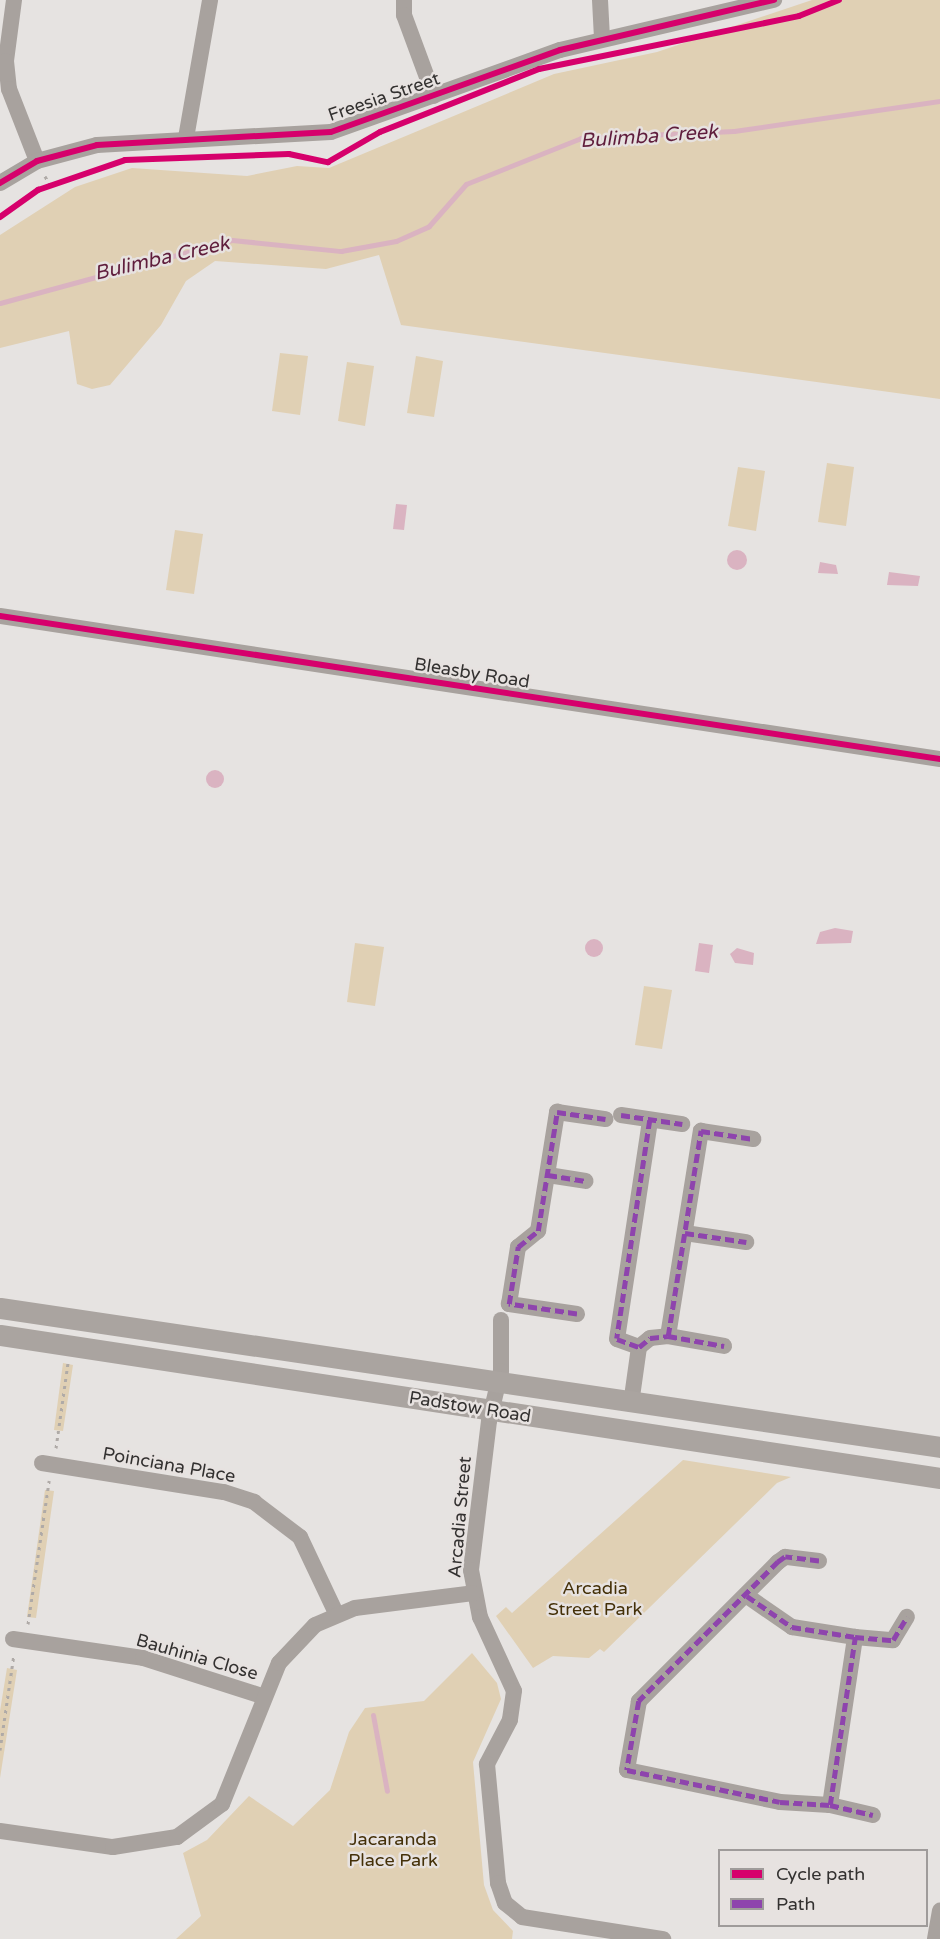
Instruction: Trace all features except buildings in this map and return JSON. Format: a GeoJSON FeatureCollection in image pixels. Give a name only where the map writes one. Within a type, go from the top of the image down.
{"type":"FeatureCollection","features":[{"type":"Feature","properties":{"kind":"main road","name":"Padstow Road"},"geometry":{"type":"LineString","coordinates":[[0,1308],[498,1386],[940,1446]]}},
{"type":"Feature","properties":{"kind":"main road","name":"Padstow Road"},"geometry":{"type":"LineString","coordinates":[[0,1335],[940,1478]]}},
{"type":"Feature","properties":{"kind":"street"},"geometry":{"type":"LineString","coordinates":[[14,0],[6,61],[9,89],[37,161]]}},
{"type":"Feature","properties":{"kind":"street"},"geometry":{"type":"LineString","coordinates":[[186,138],[210,0]]}},
{"type":"Feature","properties":{"kind":"street"},"geometry":{"type":"LineString","coordinates":[[404,0],[404,15],[434,96]]}},
{"type":"Feature","properties":{"kind":"street"},"geometry":{"type":"LineString","coordinates":[[600,0],[602,39]]}},
{"type":"Feature","properties":{"kind":"street","name":"Freesia Street"},"geometry":{"type":"LineString","coordinates":[[0,183],[37,161],[107,144],[331,132],[602,39],[774,0]]}},
{"type":"Feature","properties":{"kind":"street","name":"Bleasby Road"},"geometry":{"type":"LineString","coordinates":[[0,616],[940,759]]}},
{"type":"Feature","properties":{"kind":"street"},"geometry":{"type":"LineString","coordinates":[[577,1314],[509,1304],[518,1247],[538,1231],[557,1112],[682,1124]]}},
{"type":"Feature","properties":{"kind":"street"},"geometry":{"type":"LineString","coordinates":[[639,1347],[616,1339],[650,1120]]}},
{"type":"Feature","properties":{"kind":"street"},"geometry":{"type":"LineString","coordinates":[[668,1336],[701,1131],[753,1138]]}},
{"type":"Feature","properties":{"kind":"street"},"geometry":{"type":"LineString","coordinates":[[548,1175],[586,1181]]}},
{"type":"Feature","properties":{"kind":"street"},"geometry":{"type":"LineString","coordinates":[[685,1233],[746,1242]]}},
{"type":"Feature","properties":{"kind":"street","name":"Arcadia Street"},"geometry":{"type":"LineString","coordinates":[[501,1320],[498,1386],[491,1411],[473,1593],[514,1691],[510,1720],[490,1752],[486,1777],[505,1903],[522,1917],[663,1939]]}},
{"type":"Feature","properties":{"kind":"street"},"geometry":{"type":"LineString","coordinates":[[631,1404],[639,1347],[650,1338],[668,1336],[724,1346]]}},
{"type":"Feature","properties":{"kind":"street","name":"Poinciana Place"},"geometry":{"type":"LineString","coordinates":[[42,1463],[225,1492],[254,1502],[300,1537],[336,1613]]}},
{"type":"Feature","properties":{"kind":"street"},"geometry":{"type":"LineString","coordinates":[[819,1561],[785,1557],[639,1701],[627,1770],[780,1802],[830,1805],[873,1815]]}},
{"type":"Feature","properties":{"kind":"street"},"geometry":{"type":"LineString","coordinates":[[0,1831],[113,1847],[177,1837],[222,1804],[262,1696],[293,1644],[336,1613],[473,1593]]}},
{"type":"Feature","properties":{"kind":"street"},"geometry":{"type":"LineString","coordinates":[[747,1596],[792,1627],[855,1637],[894,1640],[902,1634],[907,1617]]}},
{"type":"Feature","properties":{"kind":"street"},"geometry":{"type":"LineString","coordinates":[[830,1805],[855,1637]]}},
{"type":"Feature","properties":{"kind":"street","name":"Bauhinia Close"},"geometry":{"type":"LineString","coordinates":[[13,1639],[143,1658],[262,1696]]}},
{"type":"Feature","properties":{"kind":"street"},"geometry":{"type":"LineString","coordinates":[[935,1939],[940,1910]]}},
{"type":"Feature","properties":{"kind":"path"},"geometry":{"type":"LineString","coordinates":[[38,190],[57,182]]}},
{"type":"Feature","properties":{"kind":"path"},"geometry":{"type":"LineString","coordinates":[[0,1750],[13,1639],[30,1622],[51,1486],[42,1463],[56,1447],[68,1361]]}},
{"type":"Feature","properties":{"kind":"green space"},"geometry":{"type":"Polygon","coordinates":[[[812,0],[940,0],[940,399],[401,325],[379,255],[326,269],[215,261],[186,281],[161,325],[110,385],[92,389],[77,384],[69,331],[0,348],[0,235],[75,187],[132,168],[247,176],[297,166],[329,168],[554,74],[657,52],[812,0]]]}},
{"type":"Feature","properties":{"kind":"green space"},"geometry":{"type":"Polygon","coordinates":[[[280,353],[308,356],[300,415],[272,411],[280,353]]]}},
{"type":"Feature","properties":{"kind":"green space"},"geometry":{"type":"Polygon","coordinates":[[[416,356],[443,361],[434,417],[407,413],[416,356]]]}},
{"type":"Feature","properties":{"kind":"green space"},"geometry":{"type":"Polygon","coordinates":[[[347,362],[374,366],[365,426],[338,421],[347,362]]]}},
{"type":"Feature","properties":{"kind":"green space"},"geometry":{"type":"Polygon","coordinates":[[[827,463],[854,467],[846,526],[818,522],[827,463]]]}},
{"type":"Feature","properties":{"kind":"green space"},"geometry":{"type":"Polygon","coordinates":[[[738,467],[765,471],[756,531],[728,526],[738,467]]]}},
{"type":"Feature","properties":{"kind":"green space"},"geometry":{"type":"Polygon","coordinates":[[[175,530],[203,534],[194,594],[166,590],[175,530]]]}},
{"type":"Feature","properties":{"kind":"green space"},"geometry":{"type":"Polygon","coordinates":[[[355,943],[384,947],[375,1006],[347,1002],[355,943]]]}},
{"type":"Feature","properties":{"kind":"green space"},"geometry":{"type":"Polygon","coordinates":[[[644,986],[672,990],[662,1049],[635,1045],[644,986]]]}},
{"type":"Feature","properties":{"kind":"green space"},"geometry":{"type":"Polygon","coordinates":[[[63,1363],[73,1365],[63,1431],[54,1430],[63,1363]]]}},
{"type":"Feature","properties":{"kind":"green space","name":"Arcadia Street Park"},"geometry":{"type":"Polygon","coordinates":[[[683,1460],[791,1477],[777,1483],[604,1652],[600,1649],[589,1658],[553,1656],[533,1668],[496,1616],[506,1607],[512,1613],[683,1460]]]}},
{"type":"Feature","properties":{"kind":"green space"},"geometry":{"type":"Polygon","coordinates":[[[45,1490],[54,1491],[36,1618],[27,1617],[45,1490]]]}},
{"type":"Feature","properties":{"kind":"green space","name":"Jacaranda Place Park"},"geometry":{"type":"Polygon","coordinates":[[[472,1653],[497,1683],[501,1699],[473,1762],[484,1885],[493,1910],[513,1931],[512,1939],[176,1939],[201,1916],[183,1853],[207,1840],[249,1796],[293,1826],[330,1790],[349,1732],[365,1708],[424,1701],[472,1653]]]}},
{"type":"Feature","properties":{"kind":"green space"},"geometry":{"type":"Polygon","coordinates":[[[7,1668],[17,1670],[0,1778],[0,1711],[7,1668]]]}},
{"type":"Feature","properties":{"kind":"shaded area"},"geometry":{"type":"Polygon","coordinates":[[[396,504],[407,505],[404,530],[393,529],[396,504]]]}},
{"type":"Feature","properties":{"kind":"shaded area"},"geometry":{"type":"Polygon","coordinates":[[[737,550],[744,553],[747,560],[744,567],[737,570],[730,567],[727,560],[730,553],[737,550]]]}},
{"type":"Feature","properties":{"kind":"shaded area"},"geometry":{"type":"Polygon","coordinates":[[[820,562],[836,565],[838,574],[818,573],[820,562]]]}},
{"type":"Feature","properties":{"kind":"shaded area"},"geometry":{"type":"Polygon","coordinates":[[[889,572],[920,576],[918,586],[887,585],[889,572]]]}},
{"type":"Feature","properties":{"kind":"shaded area"},"geometry":{"type":"Polygon","coordinates":[[[215,770],[223,775],[224,779],[219,787],[215,788],[207,783],[206,779],[211,771],[215,770]]]}},
{"type":"Feature","properties":{"kind":"shaded area"},"geometry":{"type":"Polygon","coordinates":[[[835,928],[853,931],[851,943],[816,944],[820,932],[835,928]]]}},
{"type":"Feature","properties":{"kind":"shaded area"},"geometry":{"type":"Polygon","coordinates":[[[590,939],[598,939],[603,944],[601,955],[590,957],[585,952],[585,944],[590,939]]]}},
{"type":"Feature","properties":{"kind":"shaded area"},"geometry":{"type":"Polygon","coordinates":[[[699,943],[713,945],[709,973],[695,971],[699,943]]]}},
{"type":"Feature","properties":{"kind":"shaded area"},"geometry":{"type":"Polygon","coordinates":[[[737,948],[754,953],[753,965],[735,963],[730,954],[737,948]]]}},
{"type":"Feature","properties":{"kind":"waterway","name":"Bulimba Creek"},"geometry":{"type":"LineString","coordinates":[[0,303],[232,240],[341,251],[396,241],[429,226],[466,184],[581,138],[734,131],[940,101]]}},
{"type":"Feature","properties":{"kind":"waterway"},"geometry":{"type":"LineString","coordinates":[[373,1715],[387,1791]]}},
{"type":"Feature","properties":{"kind":"marked path"},"geometry":{"type":"LineString","coordinates":[[577,1314],[509,1304],[518,1247],[538,1231],[557,1112],[605,1119]]}},
{"type":"Feature","properties":{"kind":"marked path"},"geometry":{"type":"LineString","coordinates":[[621,1115],[682,1124]]}},
{"type":"Feature","properties":{"kind":"marked path"},"geometry":{"type":"LineString","coordinates":[[650,1120],[617,1339],[639,1347],[650,1338],[668,1336],[701,1131],[753,1139]]}},
{"type":"Feature","properties":{"kind":"marked path"},"geometry":{"type":"LineString","coordinates":[[548,1175],[586,1181]]}},
{"type":"Feature","properties":{"kind":"marked path"},"geometry":{"type":"LineString","coordinates":[[685,1233],[746,1242]]}},
{"type":"Feature","properties":{"kind":"marked path"},"geometry":{"type":"LineString","coordinates":[[668,1336],[724,1346]]}},
{"type":"Feature","properties":{"kind":"marked path"},"geometry":{"type":"LineString","coordinates":[[819,1561],[785,1557],[778,1562],[639,1701],[627,1770],[780,1802],[830,1805],[855,1637]]}},
{"type":"Feature","properties":{"kind":"marked path"},"geometry":{"type":"LineString","coordinates":[[747,1596],[792,1627],[855,1637],[893,1640],[907,1617]]}},
{"type":"Feature","properties":{"kind":"marked path"},"geometry":{"type":"LineString","coordinates":[[830,1805],[873,1815]]}},
{"type":"Feature","properties":{"kind":"cycle path"},"geometry":{"type":"LineString","coordinates":[[0,183],[37,161],[97,145],[331,132],[560,50],[774,0]]}},
{"type":"Feature","properties":{"kind":"cycle path"},"geometry":{"type":"LineString","coordinates":[[0,217],[38,190],[125,160],[289,154],[328,162],[380,132],[539,69],[799,16],[839,0]]}},
{"type":"Feature","properties":{"kind":"cycle path"},"geometry":{"type":"LineString","coordinates":[[0,616],[940,759]]}}]}
